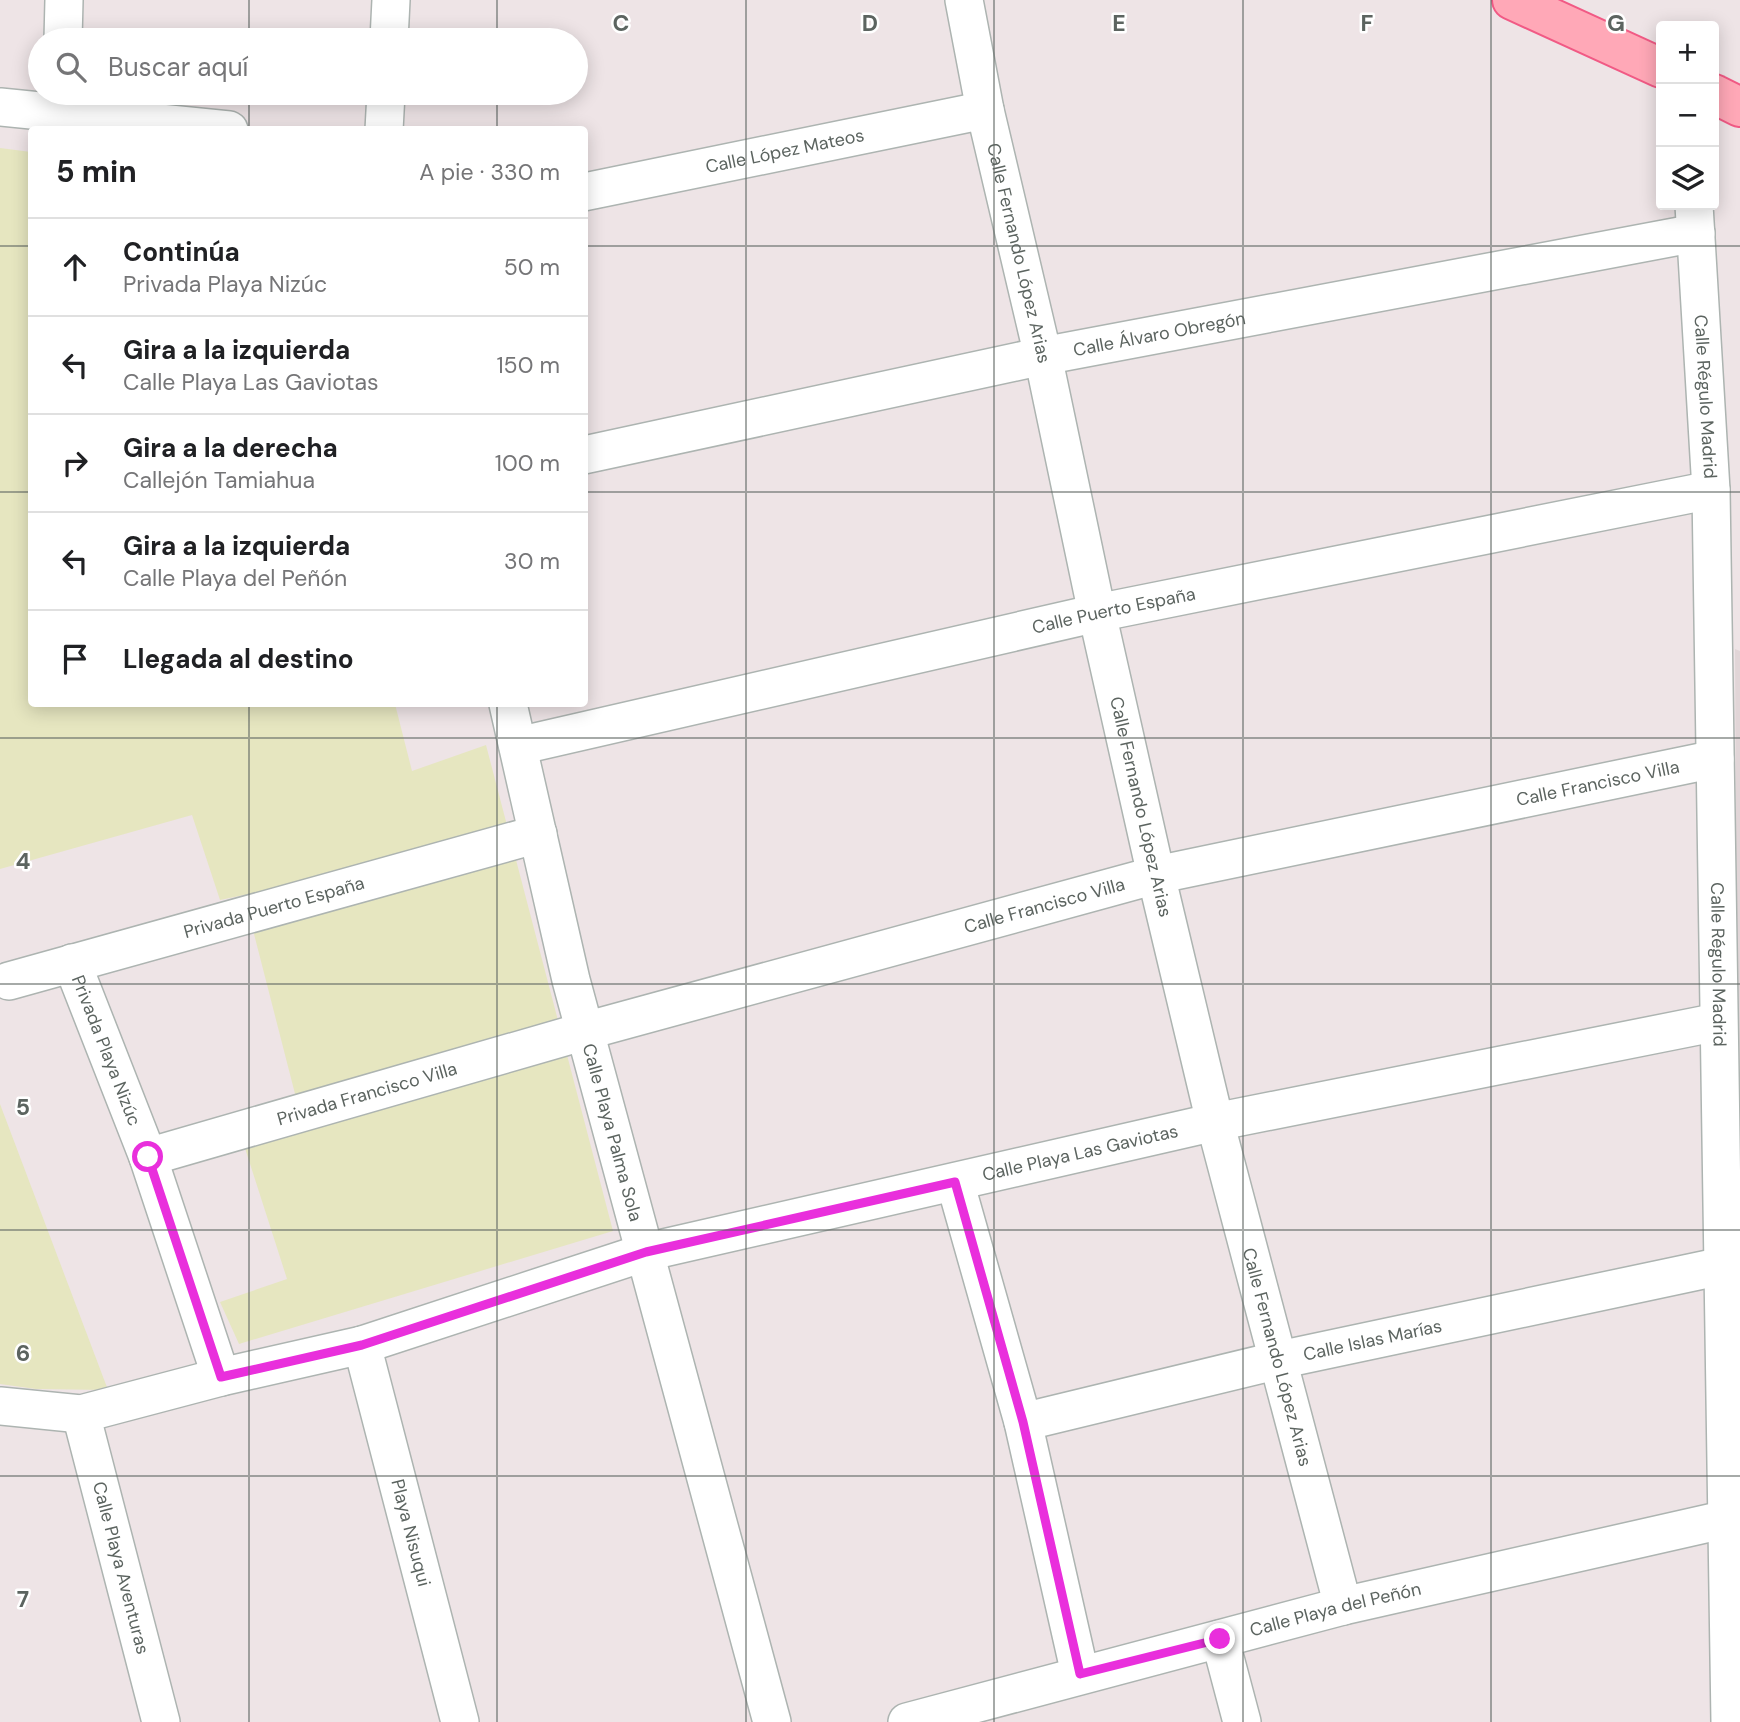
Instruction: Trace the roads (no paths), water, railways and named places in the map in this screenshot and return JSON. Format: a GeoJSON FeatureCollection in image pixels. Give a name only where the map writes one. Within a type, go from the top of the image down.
{"type":"FeatureCollection","features":[{"type":"Feature","properties":{"kind":"main road"},"geometry":{"type":"LineString","coordinates":[[1512,0],[1656,66]]}},
{"type":"Feature","properties":{"kind":"main road"},"geometry":{"type":"LineString","coordinates":[[1719,96],[1740,107]]}},
{"type":"Feature","properties":{"kind":"street"},"geometry":{"type":"LineString","coordinates":[[63,28],[64,0]]}},
{"type":"Feature","properties":{"kind":"street"},"geometry":{"type":"LineString","coordinates":[[390,28],[391,0]]}},
{"type":"Feature","properties":{"kind":"street","name":"Calle Fernando López Arias"},"geometry":{"type":"LineString","coordinates":[[964,0],[985,110],[1043,356],[1156,875],[1215,1122],[1343,1606]]}},
{"type":"Feature","properties":{"kind":"street"},"geometry":{"type":"LineString","coordinates":[[0,107],[32,105]]}},
{"type":"Feature","properties":{"kind":"street"},"geometry":{"type":"LineString","coordinates":[[75,105],[204,126]]}},
{"type":"Feature","properties":{"kind":"street"},"geometry":{"type":"LineString","coordinates":[[384,126],[385,105]]}},
{"type":"Feature","properties":{"kind":"street","name":"Calle López Mateos"},"geometry":{"type":"LineString","coordinates":[[588,191],[985,110]]}},
{"type":"Feature","properties":{"kind":"street","name":"Calle Álvaro Obregón"},"geometry":{"type":"LineString","coordinates":[[588,454],[1695,219]]}},
{"type":"Feature","properties":{"kind":"street","name":"Calle Régulo Madrid"},"geometry":{"type":"LineString","coordinates":[[1695,219],[1711,490],[1730,1722]]}},
{"type":"Feature","properties":{"kind":"street","name":"Calle Puerto España"},"geometry":{"type":"LineString","coordinates":[[518,746],[1097,613],[1711,490]]}},
{"type":"Feature","properties":{"kind":"street","name":"Calle Playa Palma Sola"},"geometry":{"type":"LineString","coordinates":[[509,707],[585,1031],[772,1722]]}},
{"type":"Feature","properties":{"kind":"street","name":"Calle Francisco Villa"},"geometry":{"type":"LineString","coordinates":[[585,1031],[1156,875],[1715,759]]}},
{"type":"Feature","properties":{"kind":"street","name":"Privada Puerto España"},"geometry":{"type":"LineString","coordinates":[[9,981],[538,834]]}},
{"type":"Feature","properties":{"kind":"street","name":"Privada Playa Nizúc"},"geometry":{"type":"LineString","coordinates":[[72,963],[148,1157],[221,1377]]}},
{"type":"Feature","properties":{"kind":"street","name":"Calle Playa Las Gaviotas"},"geometry":{"type":"LineString","coordinates":[[0,1406],[81,1414],[221,1377],[362,1345],[646,1252],[1215,1122],[1718,1022]]}},
{"type":"Feature","properties":{"kind":"street","name":"Privada Francisco Villa"},"geometry":{"type":"LineString","coordinates":[[148,1157],[585,1031]]}},
{"type":"Feature","properties":{"kind":"street"},"geometry":{"type":"LineString","coordinates":[[955,1182],[1023,1422],[1080,1674]]}},
{"type":"Feature","properties":{"kind":"street","name":"Calle Islas Marías"},"geometry":{"type":"LineString","coordinates":[[1023,1422],[1279,1360],[1722,1266]]}},
{"type":"Feature","properties":{"kind":"street","name":"Playa Nisuqui"},"geometry":{"type":"LineString","coordinates":[[362,1345],[460,1722]]}},
{"type":"Feature","properties":{"kind":"street","name":"Calle Playa Aventuras"},"geometry":{"type":"LineString","coordinates":[[81,1414],[161,1722]]}},
{"type":"Feature","properties":{"kind":"street","name":"Calle Playa del Peñón"},"geometry":{"type":"LineString","coordinates":[[907,1722],[1343,1606],[1727,1520]]}},
{"type":"Feature","properties":{"kind":"street"},"geometry":{"type":"LineString","coordinates":[[1220,1639],[1242,1722]]}}]}
